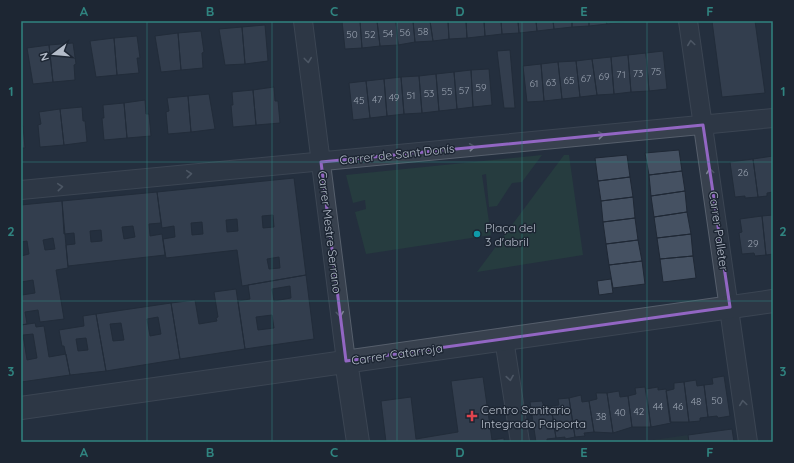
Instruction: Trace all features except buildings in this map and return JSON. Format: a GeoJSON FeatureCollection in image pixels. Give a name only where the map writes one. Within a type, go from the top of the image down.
{"type":"FeatureCollection","features":[{"type":"Feature","properties":{"kind":"street","name":"Carrer Mestre Serrano"},"geometry":{"type":"LineString","coordinates":[[303,21],[346,361],[358,442]]}},
{"type":"Feature","properties":{"kind":"street","name":"Carrer Palleter"},"geometry":{"type":"LineString","coordinates":[[688,21],[730,307],[748,442]]}},
{"type":"Feature","properties":{"kind":"street","name":"Carrer de Sant Donís"},"geometry":{"type":"LineString","coordinates":[[21,190],[773,118]]}},
{"type":"Feature","properties":{"kind":"street","name":"Carrer Catarroja"},"geometry":{"type":"LineString","coordinates":[[21,408],[773,301]]}},
{"type":"Feature","properties":{"kind":"street"},"geometry":{"type":"LineString","coordinates":[[504,339],[520,442]]}},
{"type":"Feature","properties":{"kind":"highlighted area"},"geometry":{"type":"Polygon","coordinates":[[[703,125],[730,307],[346,361],[321,162],[703,125]]]}},
{"type":"Feature","properties":{"kind":"green space"},"geometry":{"type":"Polygon","coordinates":[[[542,155],[522,182],[512,183],[497,206],[489,207],[486,174],[482,175],[491,235],[366,254],[355,212],[366,209],[365,200],[353,203],[346,175],[542,155]]]}},
{"type":"Feature","properties":{"kind":"green space"},"geometry":{"type":"Polygon","coordinates":[[[564,155],[569,155],[583,255],[477,272],[564,155]]]}},
{"type":"Feature","properties":{"kind":"green space"},"geometry":{"type":"Polygon","coordinates":[[[688,435],[689,442],[640,442],[688,435]]]}},
{"type":"Feature","properties":{"kind":"place","name":"Plaça del 3 d'abril"},"geometry":{"type":"Point","coordinates":[477,234]}},
{"type":"Feature","properties":{"kind":"place","name":"Centro Sanitario Integrado Paiporta"},"geometry":{"type":"Point","coordinates":[472,416]}}]}
